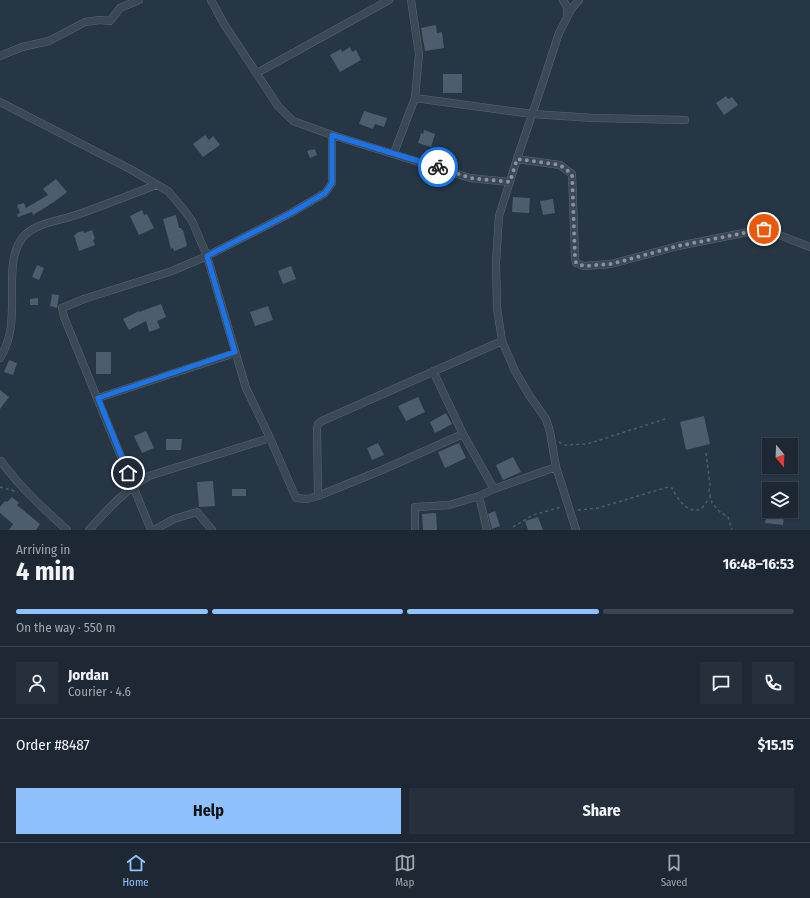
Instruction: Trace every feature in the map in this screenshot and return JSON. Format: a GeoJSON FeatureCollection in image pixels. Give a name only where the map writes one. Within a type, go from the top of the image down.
{"type":"FeatureCollection","features":[{"type":"Feature","properties":{"kind":"street"},"geometry":{"type":"LineString","coordinates":[[116,0],[120,8]]}},
{"type":"Feature","properties":{"kind":"street"},"geometry":{"type":"LineString","coordinates":[[0,56],[22,47],[49,41],[91,20],[110,21],[120,8],[139,0]]}},
{"type":"Feature","properties":{"kind":"street"},"geometry":{"type":"LineString","coordinates":[[211,0],[224,24],[278,106],[292,120],[332,135],[394,153],[470,178],[510,182]]}},
{"type":"Feature","properties":{"kind":"street"},"geometry":{"type":"LineString","coordinates":[[257,73],[389,0]]}},
{"type":"Feature","properties":{"kind":"street"},"geometry":{"type":"LineString","coordinates":[[394,153],[415,98],[419,54],[411,0]]}},
{"type":"Feature","properties":{"kind":"street"},"geometry":{"type":"LineString","coordinates":[[563,0],[567,7],[567,16]]}},
{"type":"Feature","properties":{"kind":"street"},"geometry":{"type":"LineString","coordinates":[[576,530],[556,467],[550,432],[546,419],[515,372],[502,341],[497,308],[496,262],[499,216],[517,159],[559,33],[567,16],[579,0]]}},
{"type":"Feature","properties":{"kind":"street"},"geometry":{"type":"LineString","coordinates":[[415,98],[532,114],[594,118],[685,120]]}},
{"type":"Feature","properties":{"kind":"street"},"geometry":{"type":"LineString","coordinates":[[0,102],[130,169],[168,191],[184,210],[192,221],[207,256],[246,388],[296,498],[307,499],[318,496],[382,470],[463,434]]}},
{"type":"Feature","properties":{"kind":"street"},"geometry":{"type":"LineString","coordinates":[[212,530],[197,512],[174,519],[152,530],[133,488],[98,398],[64,317],[62,308],[84,299],[172,271],[207,256],[291,213],[325,193],[332,183],[332,135]]}},
{"type":"Feature","properties":{"kind":"street"},"geometry":{"type":"LineString","coordinates":[[517,159],[560,165],[572,174],[575,257],[576,263],[584,266],[611,264],[678,246],[764,229],[810,247]]}},
{"type":"Feature","properties":{"kind":"street"},"geometry":{"type":"LineString","coordinates":[[0,358],[5,350],[10,336],[12,317],[13,259],[22,238],[33,229],[156,185]]}},
{"type":"Feature","properties":{"kind":"street"},"geometry":{"type":"LineString","coordinates":[[318,496],[318,424],[502,341]]}},
{"type":"Feature","properties":{"kind":"street"},"geometry":{"type":"LineString","coordinates":[[98,398],[235,352]]}},
{"type":"Feature","properties":{"kind":"street"},"geometry":{"type":"LineString","coordinates":[[433,371],[463,434],[494,489]]}},
{"type":"Feature","properties":{"kind":"street"},"geometry":{"type":"LineString","coordinates":[[89,530],[102,515],[149,476],[270,438]]}},
{"type":"Feature","properties":{"kind":"street"},"geometry":{"type":"LineString","coordinates":[[1,461],[24,488],[67,530]]}},
{"type":"Feature","properties":{"kind":"street"},"geometry":{"type":"LineString","coordinates":[[415,530],[415,507],[449,504],[479,496],[494,489],[556,467]]}},
{"type":"Feature","properties":{"kind":"street"},"geometry":{"type":"LineString","coordinates":[[479,496],[487,530]]}},
{"type":"Feature","properties":{"kind":"path"},"geometry":{"type":"LineString","coordinates":[[558,442],[565,445],[587,444],[668,418]]}},
{"type":"Feature","properties":{"kind":"path"},"geometry":{"type":"LineString","coordinates":[[706,453],[709,467],[710,497],[715,508],[728,517],[732,530]]}},
{"type":"Feature","properties":{"kind":"path"},"geometry":{"type":"LineString","coordinates":[[0,487],[16,492],[24,488]]}},
{"type":"Feature","properties":{"kind":"path"},"geometry":{"type":"LineString","coordinates":[[512,527],[533,515],[569,508],[586,510],[598,508],[668,487],[672,488],[676,496],[689,509],[695,510],[702,508],[710,497]]}},
{"type":"Feature","properties":{"kind":"building"},"geometry":{"type":"Polygon","coordinates":[[[436,25],[437,33],[442,32],[444,48],[425,51],[421,28],[436,25]]]}},
{"type":"Feature","properties":{"kind":"building"},"geometry":{"type":"Polygon","coordinates":[[[350,47],[352,52],[356,50],[361,60],[340,72],[330,55],[341,49],[342,52],[350,47]]]}},
{"type":"Feature","properties":{"kind":"building"},"geometry":{"type":"Polygon","coordinates":[[[443,74],[462,74],[462,93],[443,93],[443,74]]]}},
{"type":"Feature","properties":{"kind":"building"},"geometry":{"type":"Polygon","coordinates":[[[726,96],[728,99],[732,97],[738,105],[724,115],[716,103],[726,96]]]}},
{"type":"Feature","properties":{"kind":"building"},"geometry":{"type":"Polygon","coordinates":[[[364,111],[387,118],[384,127],[375,124],[373,129],[359,124],[364,111]]]}},
{"type":"Feature","properties":{"kind":"building"},"geometry":{"type":"Polygon","coordinates":[[[424,130],[435,134],[431,147],[418,143],[421,133],[423,134],[424,130]]]}},
{"type":"Feature","properties":{"kind":"building"},"geometry":{"type":"Polygon","coordinates":[[[205,135],[209,140],[213,136],[220,145],[203,157],[193,144],[205,135]]]}},
{"type":"Feature","properties":{"kind":"building"},"geometry":{"type":"Polygon","coordinates":[[[315,149],[317,155],[310,158],[307,151],[315,149]]]}},
{"type":"Feature","properties":{"kind":"building"},"geometry":{"type":"Polygon","coordinates":[[[56,179],[67,192],[33,215],[32,212],[18,217],[17,214],[20,213],[17,205],[24,203],[26,208],[48,195],[43,189],[56,179]]]}},
{"type":"Feature","properties":{"kind":"building"},"geometry":{"type":"Polygon","coordinates":[[[513,197],[530,198],[529,213],[512,212],[513,197]]]}},
{"type":"Feature","properties":{"kind":"building"},"geometry":{"type":"Polygon","coordinates":[[[553,199],[555,213],[543,215],[540,201],[553,199]]]}},
{"type":"Feature","properties":{"kind":"building"},"geometry":{"type":"Polygon","coordinates":[[[142,210],[144,215],[147,214],[154,228],[139,235],[130,216],[142,210]]]}},
{"type":"Feature","properties":{"kind":"building"},"geometry":{"type":"Polygon","coordinates":[[[176,215],[179,228],[183,230],[187,245],[174,251],[173,248],[171,249],[163,219],[176,215]]]}},
{"type":"Feature","properties":{"kind":"building"},"geometry":{"type":"Polygon","coordinates":[[[92,230],[95,245],[79,251],[74,235],[83,231],[84,233],[92,230]]]}},
{"type":"Feature","properties":{"kind":"building"},"geometry":{"type":"Polygon","coordinates":[[[37,265],[44,268],[39,280],[32,277],[37,265]]]}},
{"type":"Feature","properties":{"kind":"building"},"geometry":{"type":"Polygon","coordinates":[[[291,266],[296,279],[283,284],[278,271],[291,266]]]}},
{"type":"Feature","properties":{"kind":"building"},"geometry":{"type":"Polygon","coordinates":[[[52,294],[59,295],[57,308],[50,306],[52,294]]]}},
{"type":"Feature","properties":{"kind":"building"},"geometry":{"type":"Polygon","coordinates":[[[38,298],[38,305],[30,305],[30,299],[38,298]]]}},
{"type":"Feature","properties":{"kind":"building"},"geometry":{"type":"Polygon","coordinates":[[[161,304],[166,317],[157,321],[160,328],[149,332],[146,321],[129,330],[123,319],[139,311],[161,304]]]}},
{"type":"Feature","properties":{"kind":"building"},"geometry":{"type":"Polygon","coordinates":[[[268,306],[273,320],[255,326],[250,312],[268,306]]]}},
{"type":"Feature","properties":{"kind":"building"},"geometry":{"type":"Polygon","coordinates":[[[96,352],[111,352],[111,374],[96,374],[96,352]]]}},
{"type":"Feature","properties":{"kind":"building"},"geometry":{"type":"Polygon","coordinates":[[[9,360],[17,363],[13,375],[4,372],[9,360]]]}},
{"type":"Feature","properties":{"kind":"building"},"geometry":{"type":"Polygon","coordinates":[[[0,390],[9,397],[0,409],[0,390]]]}},
{"type":"Feature","properties":{"kind":"building"},"geometry":{"type":"Polygon","coordinates":[[[418,397],[425,412],[406,421],[398,406],[418,397]]]}},
{"type":"Feature","properties":{"kind":"building"},"geometry":{"type":"Polygon","coordinates":[[[446,413],[452,424],[435,433],[430,422],[446,413]]]}},
{"type":"Feature","properties":{"kind":"building"},"geometry":{"type":"Polygon","coordinates":[[[704,416],[710,444],[686,450],[680,422],[704,416]]]}},
{"type":"Feature","properties":{"kind":"building"},"geometry":{"type":"Polygon","coordinates":[[[146,431],[154,448],[142,453],[134,436],[146,431]]]}},
{"type":"Feature","properties":{"kind":"building"},"geometry":{"type":"Polygon","coordinates":[[[166,439],[182,439],[181,450],[166,450],[166,439]]]}},
{"type":"Feature","properties":{"kind":"building"},"geometry":{"type":"Polygon","coordinates":[[[378,443],[384,455],[372,460],[367,448],[378,443]]]}},
{"type":"Feature","properties":{"kind":"building"},"geometry":{"type":"Polygon","coordinates":[[[459,443],[466,458],[445,468],[438,452],[459,443]]]}},
{"type":"Feature","properties":{"kind":"building"},"geometry":{"type":"Polygon","coordinates":[[[513,457],[521,472],[503,480],[496,465],[513,457]]]}},
{"type":"Feature","properties":{"kind":"building"},"geometry":{"type":"Polygon","coordinates":[[[213,481],[215,506],[199,507],[197,482],[213,481]]]}},
{"type":"Feature","properties":{"kind":"building"},"geometry":{"type":"Polygon","coordinates":[[[232,489],[246,489],[246,496],[232,496],[232,489]]]}},
{"type":"Feature","properties":{"kind":"building"},"geometry":{"type":"Polygon","coordinates":[[[12,497],[19,503],[17,505],[40,524],[36,530],[9,530],[13,524],[0,513],[0,507],[5,501],[7,502],[12,497]]]}},
{"type":"Feature","properties":{"kind":"building"},"geometry":{"type":"Polygon","coordinates":[[[495,511],[500,526],[492,529],[488,514],[495,511]]]}},
{"type":"Feature","properties":{"kind":"building"},"geometry":{"type":"Polygon","coordinates":[[[436,513],[437,530],[423,530],[422,514],[436,513]]]}},
{"type":"Feature","properties":{"kind":"building"},"geometry":{"type":"Polygon","coordinates":[[[538,517],[543,530],[528,530],[525,521],[538,517]]]}},
{"type":"Feature","properties":{"kind":"building"},"geometry":{"type":"Polygon","coordinates":[[[766,518],[784,518],[783,525],[765,523],[766,518]]]}},
{"type":"Feature","properties":{"kind":"way so far"},"geometry":{"type":"LineString","coordinates":[[438,167],[470,178],[510,182],[517,159],[560,165],[567,169],[572,174],[576,263],[584,266],[611,264],[678,246],[764,229]]}},
{"type":"Feature","properties":{"kind":"route"},"geometry":{"type":"LineString","coordinates":[[128,473],[98,398],[235,352],[207,256],[291,213],[325,193],[332,183],[332,135],[438,167]]}}]}
